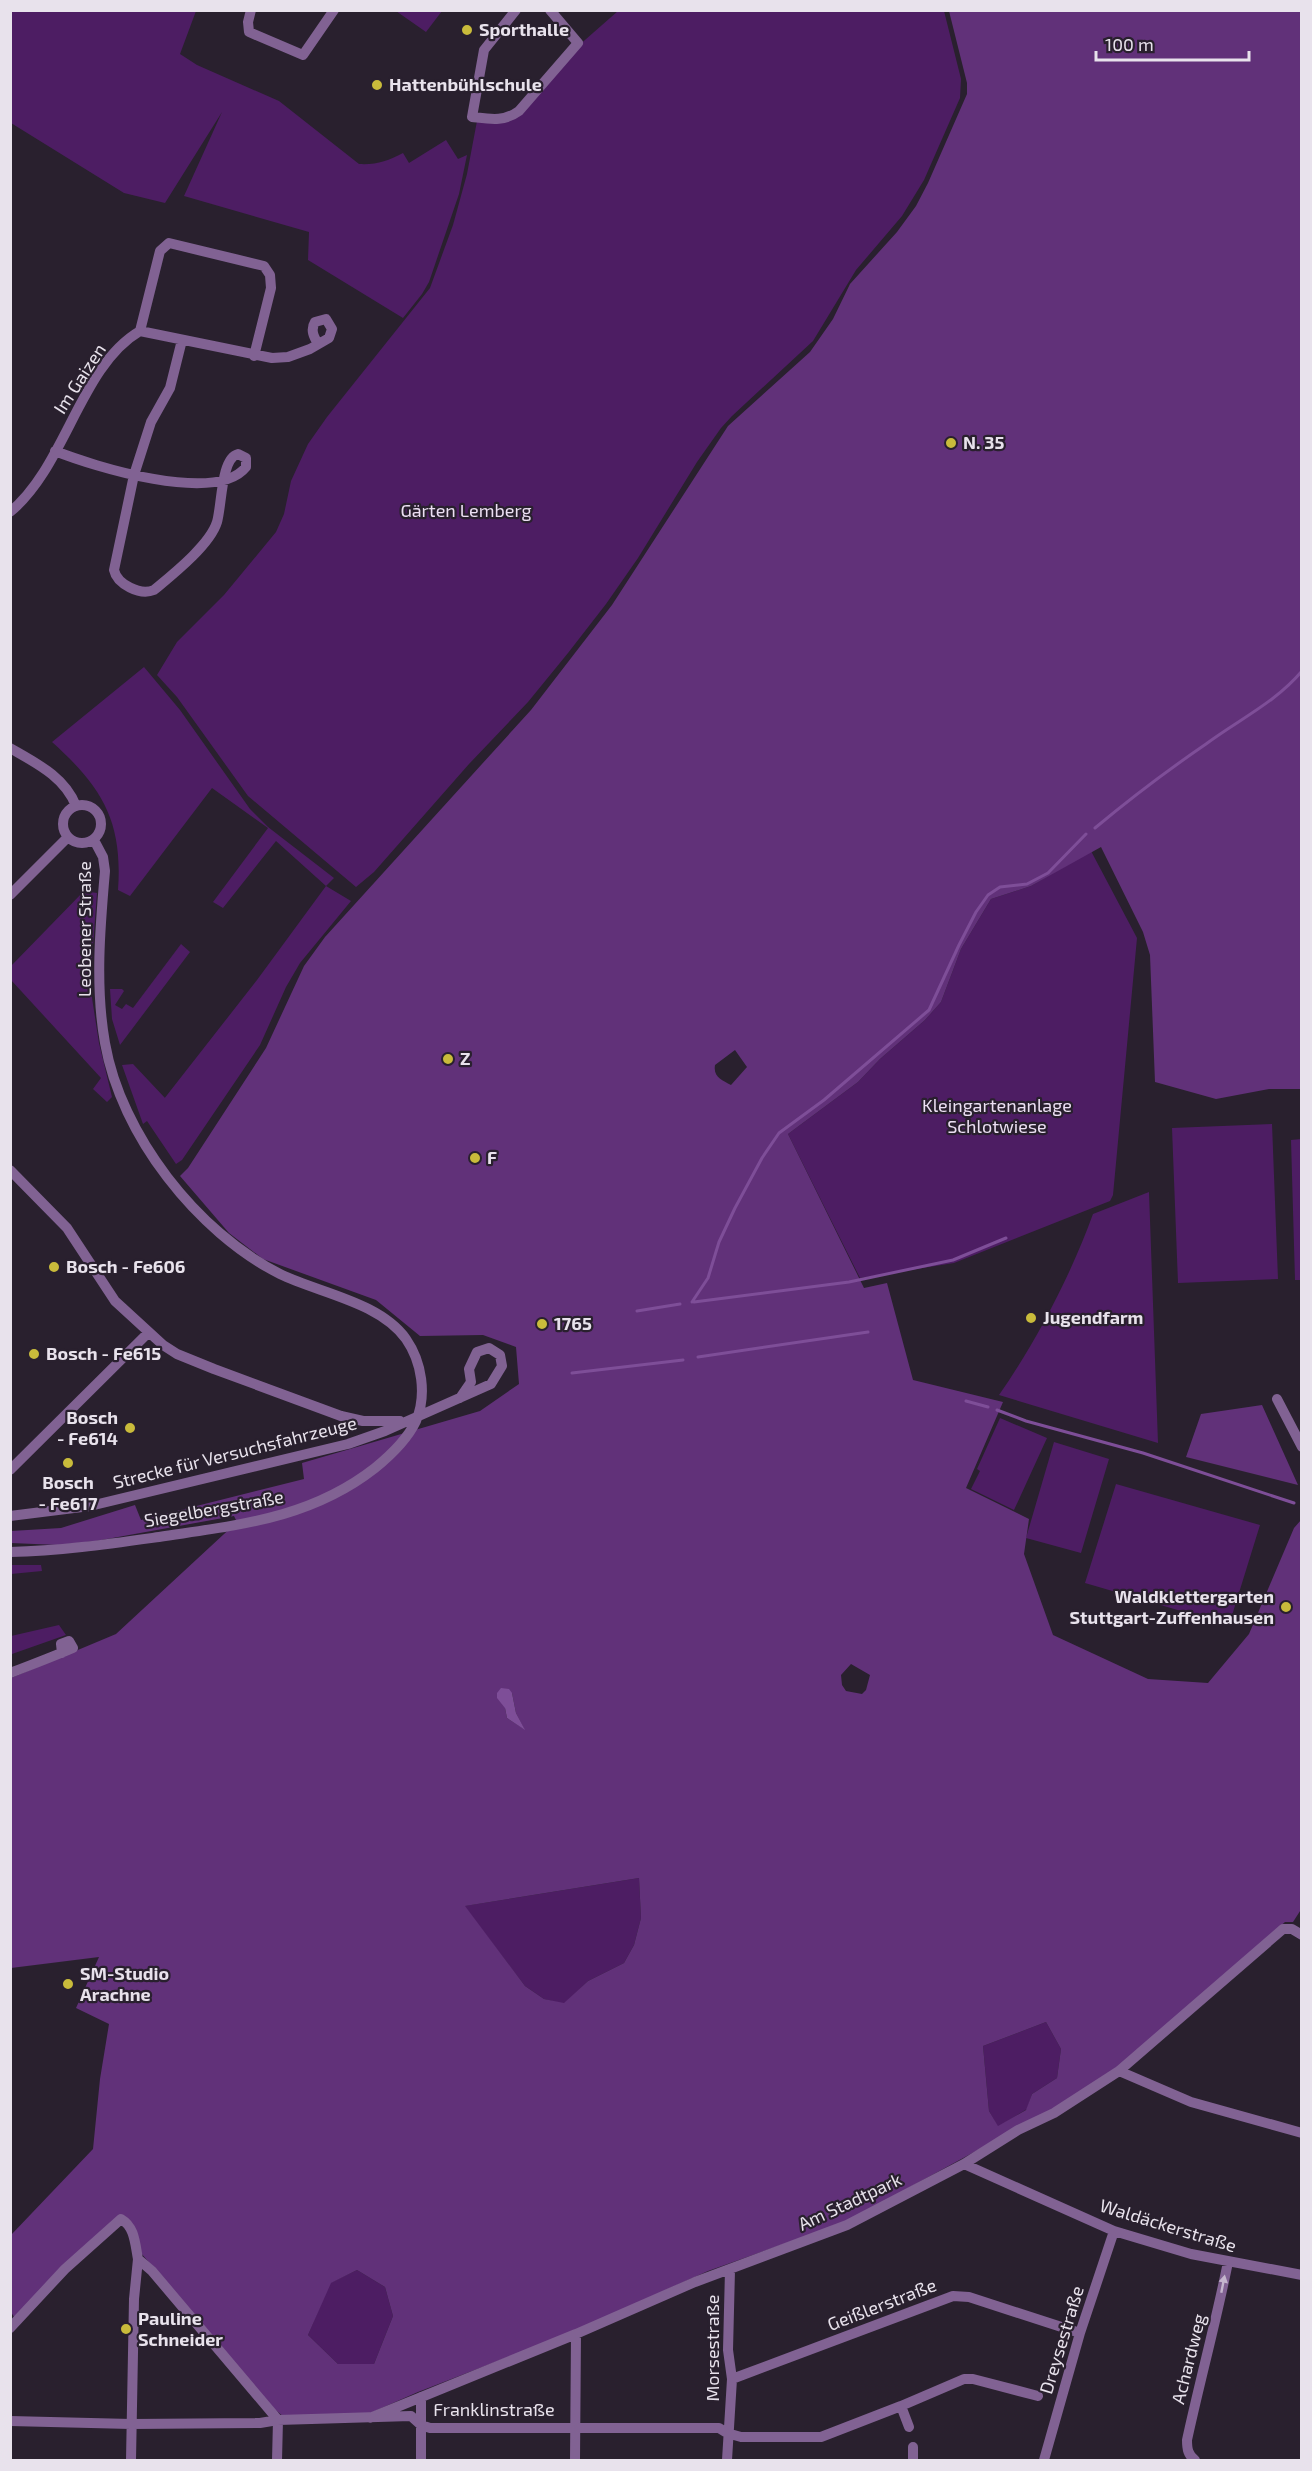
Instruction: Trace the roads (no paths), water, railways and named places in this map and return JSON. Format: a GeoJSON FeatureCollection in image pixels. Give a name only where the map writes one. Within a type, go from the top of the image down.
{"type":"FeatureCollection","features":[{"type":"Feature","properties":{"kind":"street"},"geometry":{"type":"LineString","coordinates":[[251,10],[248,22],[249,32],[303,55],[334,10]]}},
{"type":"Feature","properties":{"kind":"street"},"geometry":{"type":"LineString","coordinates":[[516,10],[484,50],[472,117],[499,120],[519,111],[578,43],[550,10]]}},
{"type":"Feature","properties":{"kind":"street"},"geometry":{"type":"LineString","coordinates":[[254,356],[271,288],[270,275],[264,266],[169,243],[160,251],[140,331],[254,356],[272,358],[288,357],[318,344]]}},
{"type":"Feature","properties":{"kind":"street","name":"Im Gaizen"},"geometry":{"type":"LineString","coordinates":[[10,512],[35,487],[104,365],[129,338],[140,331]]}},
{"type":"Feature","properties":{"kind":"street"},"geometry":{"type":"LineString","coordinates":[[55,450],[134,475],[193,484],[223,481],[219,511],[213,532],[162,584],[148,592],[122,583],[118,580],[114,570],[134,475],[151,422],[170,388],[182,340]]}},
{"type":"Feature","properties":{"kind":"street","name":"Leobener Straße"},"geometry":{"type":"LineString","coordinates":[[10,748],[59,779],[71,793],[76,806]]}},
{"type":"Feature","properties":{"kind":"street","name":"Leobener Straße"},"geometry":{"type":"LineString","coordinates":[[76,806],[90,807],[99,815],[101,828],[94,840],[81,843],[68,837],[65,832],[64,819],[76,806]]}},
{"type":"Feature","properties":{"kind":"street"},"geometry":{"type":"LineString","coordinates":[[10,895],[68,837]]}},
{"type":"Feature","properties":{"kind":"street","name":"Leobener Straße"},"geometry":{"type":"LineString","coordinates":[[94,840],[103,857],[105,871],[99,986],[105,1042],[121,1096],[149,1150],[182,1196],[200,1216],[246,1254],[300,1284],[369,1308],[399,1330],[415,1356],[420,1372],[422,1394],[419,1412],[402,1442]]}},
{"type":"Feature","properties":{"kind":"street"},"geometry":{"type":"LineString","coordinates":[[10,1170],[67,1228],[115,1301],[148,1333],[177,1354],[341,1416],[363,1421],[406,1421]]}},
{"type":"Feature","properties":{"kind":"street"},"geometry":{"type":"LineString","coordinates":[[10,1470],[148,1333]]}},
{"type":"Feature","properties":{"kind":"street","name":"Strecke für Versuchsfahrzeuge"},"geometry":{"type":"LineString","coordinates":[[10,1516],[90,1506],[312,1454],[372,1436],[460,1398],[491,1384],[502,1366],[500,1355],[489,1348],[477,1352],[469,1369],[471,1382],[460,1398]]}},
{"type":"Feature","properties":{"kind":"street"},"geometry":{"type":"LineString","coordinates":[[1277,1399],[1302,1447]]}},
{"type":"Feature","properties":{"kind":"street","name":"Siegelbergstraße"},"geometry":{"type":"LineString","coordinates":[[10,1552],[50,1552],[229,1527],[275,1517],[305,1508],[352,1485],[384,1460],[402,1442]]}},
{"type":"Feature","properties":{"kind":"street"},"geometry":{"type":"LineString","coordinates":[[10,1673],[62,1653]]}},
{"type":"Feature","properties":{"kind":"street","name":"Am Stadtpark"},"geometry":{"type":"LineString","coordinates":[[370,2418],[576,2334],[695,2282],[847,2225],[964,2164],[1018,2130],[1054,2113],[1119,2071],[1283,1929],[1297,1932]]}},
{"type":"Feature","properties":{"kind":"street"},"geometry":{"type":"LineString","coordinates":[[1119,2071],[1191,2102],[1302,2133]]}},
{"type":"Feature","properties":{"kind":"street","name":"Waldäckerstraße"},"geometry":{"type":"LineString","coordinates":[[964,2164],[1114,2231],[1228,2262],[1302,2276]]}},
{"type":"Feature","properties":{"kind":"street"},"geometry":{"type":"LineString","coordinates":[[10,2328],[65,2269],[121,2219],[128,2223],[134,2234],[138,2259],[134,2299],[131,2460]]}},
{"type":"Feature","properties":{"kind":"street","name":"Dreysestraße"},"geometry":{"type":"LineString","coordinates":[[1044,2460],[1080,2333],[1114,2231]]}},
{"type":"Feature","properties":{"kind":"street"},"geometry":{"type":"LineString","coordinates":[[138,2259],[152,2271],[278,2420],[277,2460]]}},
{"type":"Feature","properties":{"kind":"street","name":"Achardweg"},"geometry":{"type":"LineString","coordinates":[[1195,2460],[1187,2449],[1187,2440],[1228,2262]]}},
{"type":"Feature","properties":{"kind":"street","name":"Morsestraße"},"geometry":{"type":"LineString","coordinates":[[727,2460],[732,2379],[728,2350],[730,2270]]}},
{"type":"Feature","properties":{"kind":"street","name":"Geißlerstraße"},"geometry":{"type":"LineString","coordinates":[[732,2379],[953,2296],[969,2296],[1080,2333]]}},
{"type":"Feature","properties":{"kind":"street"},"geometry":{"type":"LineString","coordinates":[[575,2460],[576,2334]]}},
{"type":"Feature","properties":{"kind":"street","name":"Franklinstraße"},"geometry":{"type":"LineString","coordinates":[[10,2421],[131,2424],[260,2423],[278,2420],[411,2416],[421,2425],[430,2428],[719,2428],[741,2437],[820,2437],[963,2379],[973,2379],[1038,2396]]}},
{"type":"Feature","properties":{"kind":"street"},"geometry":{"type":"LineString","coordinates":[[421,2397],[421,2460]]}},
{"type":"Feature","properties":{"kind":"street"},"geometry":{"type":"LineString","coordinates":[[901,2406],[910,2428],[913,2460]]}},
{"type":"Feature","properties":{"kind":"waterway"},"geometry":{"type":"LineString","coordinates":[[1095,828],[1178,764],[1280,693],[1302,671]]}},
{"type":"Feature","properties":{"kind":"waterway"},"geometry":{"type":"LineString","coordinates":[[692,1302],[708,1278],[719,1242],[735,1208],[762,1158],[779,1133],[824,1100],[929,1010],[959,945],[976,912],[988,895],[1000,887],[1027,884],[1048,873],[1086,834]]}},
{"type":"Feature","properties":{"kind":"waterway"},"geometry":{"type":"LineString","coordinates":[[694,1302],[849,1282],[953,1260],[1006,1238]]}},
{"type":"Feature","properties":{"kind":"waterway"},"geometry":{"type":"LineString","coordinates":[[637,1311],[680,1304]]}},
{"type":"Feature","properties":{"kind":"waterway"},"geometry":{"type":"LineString","coordinates":[[698,1357],[868,1332]]}},
{"type":"Feature","properties":{"kind":"waterway"},"geometry":{"type":"LineString","coordinates":[[572,1373],[683,1360]]}},
{"type":"Feature","properties":{"kind":"waterway"},"geometry":{"type":"LineString","coordinates":[[966,1401],[988,1407]]}},
{"type":"Feature","properties":{"kind":"waterway"},"geometry":{"type":"LineString","coordinates":[[997,1410],[1026,1421],[1143,1453],[1294,1503]]}},
{"type":"Feature","properties":{"kind":"place","name":"Sporthalle"},"geometry":{"type":"Point","coordinates":[467,30]}},
{"type":"Feature","properties":{"kind":"place","name":"Hattenbühlschule"},"geometry":{"type":"Point","coordinates":[377,85]}},
{"type":"Feature","properties":{"kind":"place","name":"N. 35"},"geometry":{"type":"Point","coordinates":[951,443]}},
{"type":"Feature","properties":{"kind":"place","name":"Z"},"geometry":{"type":"Point","coordinates":[448,1059]}},
{"type":"Feature","properties":{"kind":"place","name":"F"},"geometry":{"type":"Point","coordinates":[475,1158]}},
{"type":"Feature","properties":{"kind":"place","name":"Bosch - Fe606"},"geometry":{"type":"Point","coordinates":[54,1267]}},
{"type":"Feature","properties":{"kind":"place","name":"Jugendfarm"},"geometry":{"type":"Point","coordinates":[1031,1318]}},
{"type":"Feature","properties":{"kind":"place","name":"1765"},"geometry":{"type":"Point","coordinates":[542,1324]}},
{"type":"Feature","properties":{"kind":"place","name":"Bosch - Fe615"},"geometry":{"type":"Point","coordinates":[34,1354]}},
{"type":"Feature","properties":{"kind":"place","name":"Bosch - Fe614"},"geometry":{"type":"Point","coordinates":[130,1428]}},
{"type":"Feature","properties":{"kind":"place","name":"Bosch - Fe617"},"geometry":{"type":"Point","coordinates":[68,1463]}},
{"type":"Feature","properties":{"kind":"place","name":"Waldklettergarten Stuttgart-Zuffenhausen"},"geometry":{"type":"Point","coordinates":[1286,1607]}},
{"type":"Feature","properties":{"kind":"place","name":"SM-Studio Arachne"},"geometry":{"type":"Point","coordinates":[68,1984]}},
{"type":"Feature","properties":{"kind":"place","name":"Pauline Schneider"},"geometry":{"type":"Point","coordinates":[126,2329]}},
{"type":"Feature","properties":{"kind":"park label","name":"Gärten Lemberg"},"geometry":{"type":"Point","coordinates":[466,511]}},
{"type":"Feature","properties":{"kind":"park label","name":"Kleingartenanlage Schlotwiese"},"geometry":{"type":"Point","coordinates":[997,1116]}}]}
